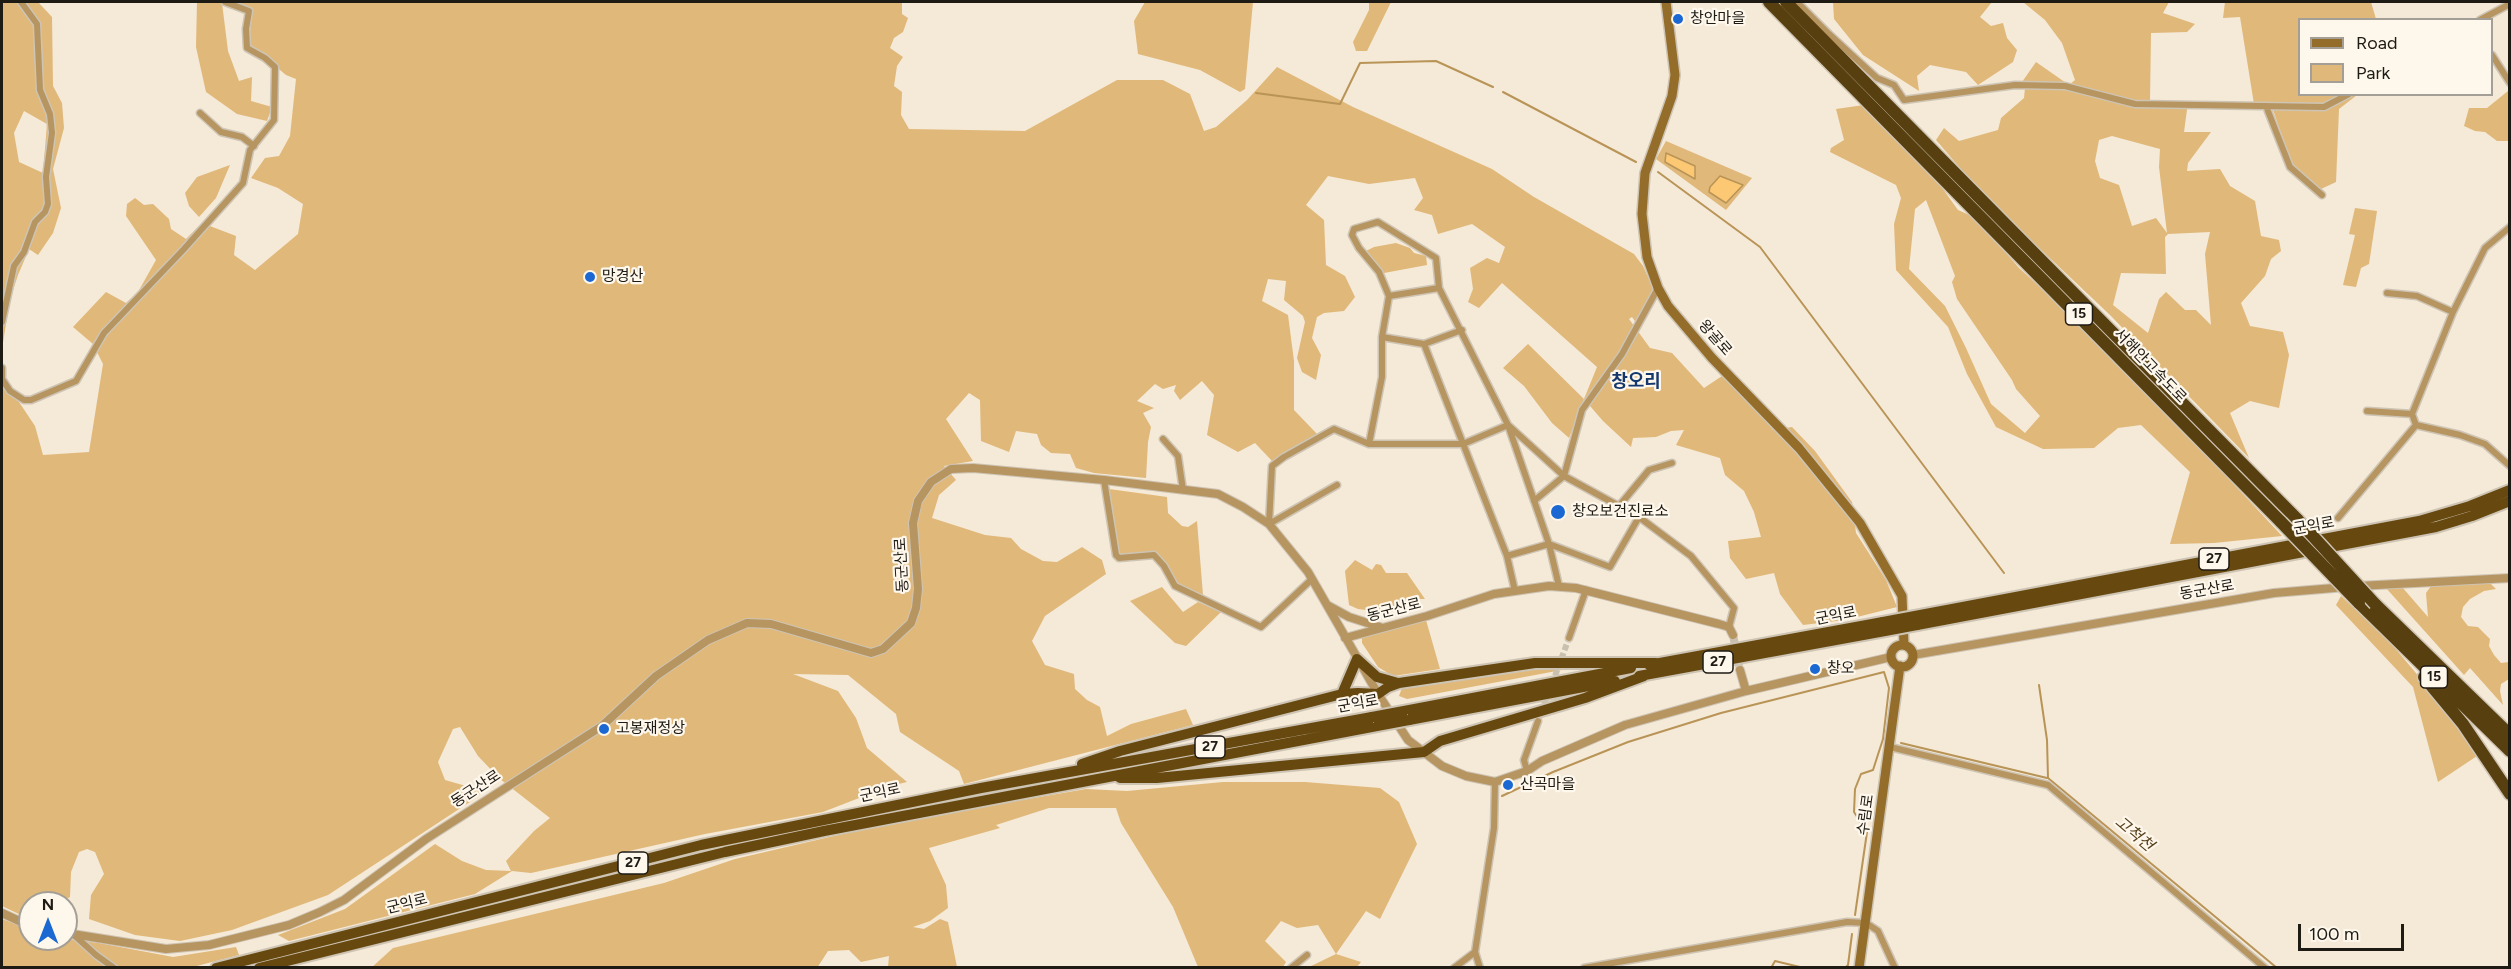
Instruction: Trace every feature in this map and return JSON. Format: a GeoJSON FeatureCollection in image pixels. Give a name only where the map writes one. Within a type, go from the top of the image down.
{"type":"FeatureCollection","features":[{"type":"Feature","properties":{"kind":"highway","name":"서해안고속도로"},"geometry":{"type":"LineString","coordinates":[[1769,2],[2359,603],[2510,751]]}},
{"type":"Feature","properties":{"kind":"highway","name":"서해안고속도로"},"geometry":{"type":"LineString","coordinates":[[1786,2],[2298,520],[2374,604],[2510,735]]}},
{"type":"Feature","properties":{"kind":"highway","name":"군익로"},"geometry":{"type":"LineString","coordinates":[[259,968],[724,852],[1374,722],[1644,676],[2419,521],[2470,506],[2510,490]]}},
{"type":"Feature","properties":{"kind":"highway","name":"군익로"},"geometry":{"type":"LineString","coordinates":[[1916,620],[2436,527],[2510,501]]}},
{"type":"Feature","properties":{"kind":"highway","name":"군익로"},"geometry":{"type":"LineString","coordinates":[[1406,716],[1656,663],[1884,627]]}},
{"type":"Feature","properties":{"kind":"highway"},"geometry":{"type":"LineString","coordinates":[[2383,627],[2463,724],[2510,794]]}},
{"type":"Feature","properties":{"kind":"highway"},"geometry":{"type":"LineString","coordinates":[[1342,694],[1357,659],[1377,677],[1399,683]]}},
{"type":"Feature","properties":{"kind":"highway"},"geometry":{"type":"LineString","coordinates":[[1047,776],[1119,751],[1342,694],[1378,694],[1399,683],[1535,663],[1656,663]]}},
{"type":"Feature","properties":{"kind":"highway"},"geometry":{"type":"LineString","coordinates":[[1093,778],[1157,778],[1424,752],[1440,741],[1585,698],[1644,676]]}},
{"type":"Feature","properties":{"kind":"highway","name":"군익로"},"geometry":{"type":"LineString","coordinates":[[216,968],[701,845],[1047,776],[1374,722]]}},
{"type":"Feature","properties":{"kind":"main road","name":"왕골로"},"geometry":{"type":"LineString","coordinates":[[1666,2],[1675,75],[1672,96],[1645,173],[1642,214],[1647,257],[1658,288],[1668,306],[1712,358],[1799,448],[1860,523],[1902,596],[1904,645]]}},
{"type":"Feature","properties":{"kind":"main road"},"geometry":{"type":"LineString","coordinates":[[1904,645],[1913,655],[1909,664],[1900,666],[1894,663],[1891,657],[1895,648],[1904,645]]}},
{"type":"Feature","properties":{"kind":"main road","name":"수림로"},"geometry":{"type":"LineString","coordinates":[[1859,968],[1900,666]]}},
{"type":"Feature","properties":{"kind":"street"},"geometry":{"type":"LineString","coordinates":[[2,322],[14,266],[24,252],[34,222],[45,212],[48,204],[46,177],[52,134],[50,114],[40,90],[37,24],[21,2]]}},
{"type":"Feature","properties":{"kind":"street"},"geometry":{"type":"LineString","coordinates":[[2,368],[2,379],[10,391],[24,400],[31,400],[76,381],[104,333],[243,183],[250,150],[274,120],[275,67],[265,58],[247,48],[246,29],[249,11],[225,2]]}},
{"type":"Feature","properties":{"kind":"street"},"geometry":{"type":"LineString","coordinates":[[1797,2],[1828,34],[1878,78],[1894,85],[1904,100],[2015,85],[2065,86],[2135,104],[2324,107],[2345,96]]}},
{"type":"Feature","properties":{"kind":"street"},"geometry":{"type":"LineString","coordinates":[[2484,18],[2510,4]]}},
{"type":"Feature","properties":{"kind":"street"},"geometry":{"type":"LineString","coordinates":[[2493,57],[2510,83]]}},
{"type":"Feature","properties":{"kind":"street"},"geometry":{"type":"LineString","coordinates":[[2266,106],[2290,167],[2322,195]]}},
{"type":"Feature","properties":{"kind":"street"},"geometry":{"type":"LineString","coordinates":[[200,113],[221,132],[242,137],[254,146]]}},
{"type":"Feature","properties":{"kind":"street"},"geometry":{"type":"LineString","coordinates":[[1370,444],[1382,377],[1382,337],[1389,296],[1379,272],[1359,248],[1352,235],[1354,229],[1378,222],[1436,258],[1439,288],[1508,425],[1549,544],[1559,586]]}},
{"type":"Feature","properties":{"kind":"street"},"geometry":{"type":"LineString","coordinates":[[2416,425],[2412,414],[2453,312],[2485,248],[2510,226]]}},
{"type":"Feature","properties":{"kind":"street"},"geometry":{"type":"LineString","coordinates":[[1389,296],[1439,288]]}},
{"type":"Feature","properties":{"kind":"street"},"geometry":{"type":"LineString","coordinates":[[1534,501],[1564,476],[1582,410],[1622,354],[1658,288]]}},
{"type":"Feature","properties":{"kind":"street"},"geometry":{"type":"LineString","coordinates":[[2387,293],[2417,296],[2453,312]]}},
{"type":"Feature","properties":{"kind":"street"},"geometry":{"type":"LineString","coordinates":[[1382,337],[1424,345],[1462,330]]}},
{"type":"Feature","properties":{"kind":"street"},"geometry":{"type":"LineString","coordinates":[[1424,345],[1507,556],[1515,591]]}},
{"type":"Feature","properties":{"kind":"street"},"geometry":{"type":"LineString","coordinates":[[2367,411],[2412,414]]}},
{"type":"Feature","properties":{"kind":"street"},"geometry":{"type":"LineString","coordinates":[[1508,425],[1564,476],[1639,517],[1691,556],[1734,608],[1731,631]]}},
{"type":"Feature","properties":{"kind":"street"},"geometry":{"type":"LineString","coordinates":[[1269,524],[1272,466],[1334,429],[1370,444],[1463,444],[1508,425]]}},
{"type":"Feature","properties":{"kind":"street"},"geometry":{"type":"LineString","coordinates":[[2416,425],[2460,435],[2485,444],[2510,466]]}},
{"type":"Feature","properties":{"kind":"street"},"geometry":{"type":"LineString","coordinates":[[2338,518],[2416,425]]}},
{"type":"Feature","properties":{"kind":"street"},"geometry":{"type":"LineString","coordinates":[[1163,439],[1178,456],[1183,490]]}},
{"type":"Feature","properties":{"kind":"street"},"geometry":{"type":"LineString","coordinates":[[1619,506],[1649,470],[1672,462]]}},
{"type":"Feature","properties":{"kind":"street","name":"동군산로"},"geometry":{"type":"LineString","coordinates":[[78,934],[166,949],[219,942],[289,925],[320,912],[344,900],[426,839],[602,726],[656,676],[708,640],[747,623],[771,624],[871,653],[883,650],[911,623],[916,608],[918,589],[913,523],[918,501],[931,482],[951,470],[970,468],[1104,480],[1218,494],[1269,524],[1312,579],[1345,638],[1427,616],[1494,594],[1536,586],[1559,586],[1586,591],[1731,631]]}},
{"type":"Feature","properties":{"kind":"street"},"geometry":{"type":"LineString","coordinates":[[1104,480],[1116,555],[1119,558],[1154,555],[1164,566],[1175,586],[1261,627],[1312,579]]}},
{"type":"Feature","properties":{"kind":"street"},"geometry":{"type":"LineString","coordinates":[[1269,524],[1337,485]]}},
{"type":"Feature","properties":{"kind":"street"},"geometry":{"type":"LineString","coordinates":[[1507,556],[1549,544],[1610,567],[1639,517]]}},
{"type":"Feature","properties":{"kind":"street","name":"동군산로"},"geometry":{"type":"LineString","coordinates":[[1913,655],[2274,593],[2510,578]]}},
{"type":"Feature","properties":{"kind":"street"},"geometry":{"type":"LineString","coordinates":[[1569,638],[1586,591]]}},
{"type":"Feature","properties":{"kind":"street"},"geometry":{"type":"LineString","coordinates":[[1327,605],[1349,617],[1381,627]]}},
{"type":"Feature","properties":{"kind":"street"},"geometry":{"type":"LineString","coordinates":[[1345,638],[1408,740],[1442,766],[1466,776],[1495,782],[1527,771],[1542,761],[1625,725],[1746,691],[1891,657]]}},
{"type":"Feature","properties":{"kind":"street"},"geometry":{"type":"LineString","coordinates":[[1740,670],[1746,691]]}},
{"type":"Feature","properties":{"kind":"street"},"geometry":{"type":"LineString","coordinates":[[1527,771],[1524,760],[1538,721]]}},
{"type":"Feature","properties":{"kind":"street"},"geometry":{"type":"LineString","coordinates":[[1890,747],[2048,785],[2265,968]]}},
{"type":"Feature","properties":{"kind":"street"},"geometry":{"type":"LineString","coordinates":[[1480,968],[1476,952],[1494,828],[1495,782]]}},
{"type":"Feature","properties":{"kind":"street"},"geometry":{"type":"LineString","coordinates":[[2,913],[18,920]]}},
{"type":"Feature","properties":{"kind":"street"},"geometry":{"type":"LineString","coordinates":[[1584,968],[1847,922],[1866,923],[1878,932],[1895,968]]}},
{"type":"Feature","properties":{"kind":"street"},"geometry":{"type":"LineString","coordinates":[[78,940],[114,968]]}},
{"type":"Feature","properties":{"kind":"street"},"geometry":{"type":"LineString","coordinates":[[1454,968],[1476,952]]}},
{"type":"Feature","properties":{"kind":"street"},"geometry":{"type":"LineString","coordinates":[[1291,968],[1307,956]]}},
{"type":"Feature","properties":{"kind":"green space"},"geometry":{"type":"Polygon","coordinates":[[[2,2],[38,2],[52,17],[53,86],[62,103],[64,128],[53,169],[61,208],[53,233],[38,255],[29,249],[18,275],[10,299],[2,349],[2,2]],[[24,111],[14,133],[19,162],[43,173],[47,124],[24,111]]]}},
{"type":"Feature","properties":{"kind":"green space"},"geometry":{"type":"Polygon","coordinates":[[[197,2],[222,3],[228,51],[239,81],[252,77],[251,101],[272,107],[267,121],[237,114],[206,92],[196,47],[197,2]]]}},
{"type":"Feature","properties":{"kind":"green space"},"geometry":{"type":"Polygon","coordinates":[[[236,2],[902,2],[902,14],[908,18],[903,32],[894,38],[890,48],[903,57],[897,66],[894,86],[902,92],[901,115],[909,129],[1025,131],[1117,80],[1163,80],[1190,94],[1204,131],[1216,127],[1247,100],[1277,67],[1353,107],[1492,169],[1534,197],[1634,254],[1643,266],[1653,288],[1637,324],[1632,317],[1629,319],[1650,348],[1672,353],[1704,388],[1722,376],[1755,407],[1773,430],[1792,427],[1815,451],[1852,502],[1856,533],[1886,580],[1897,607],[1845,620],[1803,625],[1780,594],[1774,573],[1746,579],[1730,558],[1728,541],[1761,537],[1754,512],[1744,491],[1725,475],[1720,458],[1676,445],[1684,430],[1671,431],[1656,437],[1633,438],[1631,447],[1603,421],[1584,399],[1597,367],[1502,283],[1479,308],[1468,302],[1473,289],[1470,268],[1487,258],[1499,263],[1505,247],[1472,224],[1438,234],[1432,215],[1414,210],[1423,198],[1415,178],[1369,184],[1328,176],[1306,205],[1324,220],[1326,265],[1345,276],[1355,297],[1344,311],[1324,313],[1317,317],[1312,338],[1321,355],[1316,380],[1302,372],[1297,358],[1305,322],[1303,316],[1284,300],[1286,281],[1268,279],[1262,301],[1288,315],[1294,361],[1294,410],[1318,435],[1272,461],[1255,443],[1238,452],[1207,435],[1214,395],[1202,381],[1180,400],[1174,391],[1176,385],[1163,389],[1155,384],[1137,401],[1154,408],[1143,413],[1151,427],[1146,478],[1094,473],[1076,468],[1070,454],[1051,453],[1041,445],[1037,434],[1016,431],[1009,452],[981,441],[980,400],[969,393],[946,419],[973,461],[944,466],[956,480],[939,495],[932,518],[985,535],[1011,538],[1021,549],[1043,561],[1057,562],[1082,547],[1102,560],[1106,574],[1045,616],[1032,641],[1045,665],[1074,674],[1075,689],[1087,700],[1100,707],[1107,736],[1131,724],[1186,709],[1193,725],[964,784],[959,771],[900,732],[896,714],[848,675],[793,674],[838,691],[856,718],[867,748],[907,782],[890,786],[823,812],[705,834],[531,873],[512,871],[475,894],[289,941],[278,935],[345,909],[435,844],[462,861],[486,870],[511,871],[506,861],[534,831],[550,818],[500,779],[478,756],[460,727],[453,729],[438,762],[445,780],[480,790],[479,796],[328,895],[232,930],[180,941],[135,935],[89,919],[91,895],[104,874],[95,852],[87,849],[79,852],[71,872],[70,891],[18,891],[18,914],[2,906],[2,349],[4,390],[19,402],[35,426],[43,455],[89,452],[103,364],[93,344],[73,327],[106,292],[126,303],[138,292],[156,260],[126,216],[127,204],[135,198],[144,205],[153,204],[169,219],[171,229],[186,239],[202,223],[236,236],[234,255],[255,270],[298,234],[303,204],[278,188],[251,178],[265,158],[279,156],[290,136],[296,79],[286,75],[249,44],[252,8],[236,2]]]}},
{"type":"Feature","properties":{"kind":"green space"},"geometry":{"type":"Polygon","coordinates":[[[1145,2],[1253,2],[1245,89],[1240,92],[1200,70],[1138,54],[1134,21],[1145,2]]]}},
{"type":"Feature","properties":{"kind":"green space"},"geometry":{"type":"Polygon","coordinates":[[[1369,2],[1391,2],[1367,51],[1356,51],[1353,42],[1369,10],[1369,2]]]}},
{"type":"Feature","properties":{"kind":"green space"},"geometry":{"type":"Polygon","coordinates":[[[1833,2],[1992,2],[1980,17],[1991,26],[2003,23],[2007,38],[2017,50],[2013,62],[1978,85],[1966,72],[1930,65],[1917,76],[1919,91],[1863,55],[1834,19],[1833,2]]]}},
{"type":"Feature","properties":{"kind":"green space"},"geometry":{"type":"Polygon","coordinates":[[[2023,2],[2169,2],[2163,13],[2195,24],[2187,32],[2151,33],[2150,101],[2188,102],[2184,132],[2211,132],[2188,163],[2187,171],[2220,169],[2230,186],[2255,201],[2261,236],[2279,240],[2281,251],[2271,259],[2265,276],[2241,303],[2250,326],[2283,332],[2289,355],[2279,408],[2250,401],[2230,413],[2249,458],[2110,315],[2017,227],[1936,140],[1944,128],[1959,141],[1998,130],[2001,118],[2024,98],[2025,88],[2022,82],[2036,62],[2069,85],[2075,80],[2062,43],[2045,20],[2023,2]],[[2112,136],[2099,140],[2095,161],[2100,178],[2119,185],[2132,226],[2156,218],[2167,233],[2159,167],[2160,149],[2112,136]],[[2210,232],[2168,234],[2165,237],[2166,274],[2121,273],[2113,305],[2148,333],[2159,299],[2166,292],[2185,310],[2196,310],[2211,325],[2205,254],[2210,232]]]}},
{"type":"Feature","properties":{"kind":"green space"},"geometry":{"type":"Polygon","coordinates":[[[2225,2],[2371,2],[2376,18],[2298,18],[2298,96],[2356,96],[2339,109],[2336,182],[2321,189],[2292,165],[2271,104],[2254,104],[2240,17],[2223,18],[2225,2]]]}},
{"type":"Feature","properties":{"kind":"green space"},"geometry":{"type":"Polygon","coordinates":[[[2508,91],[2509,141],[2497,141],[2485,132],[2464,126],[2469,108],[2487,108],[2508,91]]]}},
{"type":"Feature","properties":{"kind":"green space"},"geometry":{"type":"Polygon","coordinates":[[[1864,105],[1935,178],[1958,210],[1976,218],[2019,268],[2108,349],[2282,536],[2214,543],[2170,544],[2190,472],[2141,425],[2118,428],[2094,448],[2043,449],[1996,427],[1967,374],[1948,327],[1896,270],[1894,224],[1901,198],[1896,185],[1830,152],[1831,148],[1844,140],[1836,109],[1864,105]],[[1926,200],[1915,209],[1909,269],[1945,306],[1991,404],[2025,433],[2040,416],[2016,389],[1957,299],[1952,282],[1955,276],[1926,200]]]}},
{"type":"Feature","properties":{"kind":"green space"},"geometry":{"type":"Polygon","coordinates":[[[1666,141],[1752,178],[1726,210],[1656,159],[1666,141]]]}},
{"type":"Feature","properties":{"kind":"green space"},"geometry":{"type":"Polygon","coordinates":[[[230,165],[216,198],[199,217],[189,206],[185,193],[197,177],[230,165]]]}},
{"type":"Feature","properties":{"kind":"green space"},"geometry":{"type":"Polygon","coordinates":[[[2355,208],[2377,211],[2369,264],[2361,268],[2356,287],[2343,285],[2355,235],[2349,234],[2355,208]]]}},
{"type":"Feature","properties":{"kind":"green space"},"geometry":{"type":"Polygon","coordinates":[[[1396,243],[1410,248],[1414,253],[1426,256],[1427,265],[1384,273],[1366,251],[1374,247],[1396,243]]]}},
{"type":"Feature","properties":{"kind":"green space"},"geometry":{"type":"Polygon","coordinates":[[[1528,344],[1584,399],[1569,438],[1552,423],[1524,386],[1503,368],[1528,344]]]}},
{"type":"Feature","properties":{"kind":"green space"},"geometry":{"type":"Polygon","coordinates":[[[1109,489],[1167,497],[1168,513],[1182,526],[1188,527],[1197,521],[1203,595],[1178,584],[1167,565],[1155,552],[1119,555],[1109,489]]]}},
{"type":"Feature","properties":{"kind":"green space"},"geometry":{"type":"Polygon","coordinates":[[[1355,560],[1372,570],[1376,564],[1381,565],[1386,573],[1407,573],[1425,599],[1411,599],[1389,613],[1358,609],[1349,605],[1345,571],[1355,560]]]}},
{"type":"Feature","properties":{"kind":"green space"},"geometry":{"type":"Polygon","coordinates":[[[2489,582],[2496,589],[2484,591],[2470,599],[2463,607],[2461,617],[2468,626],[2478,627],[2490,639],[2489,646],[2501,663],[2509,662],[2509,679],[2501,684],[2500,691],[2503,705],[2470,668],[2464,675],[2386,588],[2402,587],[2428,617],[2426,593],[2431,586],[2489,582]]]}},
{"type":"Feature","properties":{"kind":"green space"},"geometry":{"type":"Polygon","coordinates":[[[1162,587],[1183,612],[1198,602],[1221,612],[1186,646],[1175,643],[1130,601],[1162,587]]]}},
{"type":"Feature","properties":{"kind":"green space"},"geometry":{"type":"Polygon","coordinates":[[[2341,596],[2389,641],[2452,716],[2477,756],[2438,782],[2413,687],[2336,605],[2341,596]]]}},
{"type":"Feature","properties":{"kind":"green space"},"geometry":{"type":"Polygon","coordinates":[[[1426,620],[1440,669],[1393,676],[1378,667],[1362,643],[1362,637],[1426,620]]]}},
{"type":"Feature","properties":{"kind":"green space"},"geometry":{"type":"Polygon","coordinates":[[[1599,663],[1407,699],[1399,696],[1403,685],[1471,673],[1599,663]]]}},
{"type":"Feature","properties":{"kind":"green space"},"geometry":{"type":"Polygon","coordinates":[[[1223,782],[1305,782],[1380,788],[1399,802],[1417,844],[1380,919],[1366,911],[1336,954],[1318,925],[1297,928],[1281,921],[1265,941],[1286,962],[1283,967],[1198,967],[1173,907],[1121,823],[1116,808],[1049,808],[996,825],[1000,828],[929,848],[946,885],[948,908],[930,921],[913,927],[924,929],[940,919],[948,922],[957,967],[888,967],[889,956],[861,962],[849,950],[828,951],[817,968],[371,968],[393,948],[664,883],[735,859],[894,822],[1086,789],[1127,791],[1223,782]]]}},
{"type":"Feature","properties":{"kind":"green space"},"geometry":{"type":"Polygon","coordinates":[[[2,919],[18,925],[18,951],[78,951],[78,940],[173,957],[236,947],[239,955],[189,968],[2,967],[2,919]]]}},
{"type":"Feature","properties":{"kind":"green space"},"geometry":{"type":"Polygon","coordinates":[[[1336,954],[1361,962],[1357,967],[1309,967],[1336,954]]]}},
{"type":"Feature","properties":{"kind":"shaded area"},"geometry":{"type":"Polygon","coordinates":[[[1666,153],[1695,166],[1695,179],[1665,162],[1666,153]]]}},
{"type":"Feature","properties":{"kind":"shaded area"},"geometry":{"type":"Polygon","coordinates":[[[1720,176],[1743,185],[1726,203],[1709,192],[1710,187],[1720,176]]]}},
{"type":"Feature","properties":{"kind":"waterway"},"geometry":{"type":"LineString","coordinates":[[1256,93],[1340,104],[1360,63],[1436,61],[1493,87]]}},
{"type":"Feature","properties":{"kind":"waterway"},"geometry":{"type":"LineString","coordinates":[[1503,92],[1636,162]]}},
{"type":"Feature","properties":{"kind":"waterway"},"geometry":{"type":"LineString","coordinates":[[1658,172],[1760,247],[2004,573]]}},
{"type":"Feature","properties":{"kind":"waterway"},"geometry":{"type":"LineString","coordinates":[[1502,796],[1553,772],[1628,742],[1721,713],[1884,672],[1889,688],[1883,739],[1873,770],[1861,774],[1855,789],[1854,812],[1867,832],[1855,915]]}},
{"type":"Feature","properties":{"kind":"waterway","name":"고척천"},"geometry":{"type":"LineString","coordinates":[[2039,685],[2047,740],[2048,778],[2277,968]]}},
{"type":"Feature","properties":{"kind":"waterway"},"geometry":{"type":"LineString","coordinates":[[1901,743],[2047,778]]}},
{"type":"Feature","properties":{"kind":"waterway"},"geometry":{"type":"LineString","coordinates":[[1845,968],[1848,965],[1852,934]]}},
{"type":"Feature","properties":{"kind":"waterway"},"geometry":{"type":"LineString","coordinates":[[1771,968],[1775,961],[1804,968]]}},
{"type":"Feature","properties":{"kind":"tunnel"},"geometry":{"type":"LineString","coordinates":[[1733,635],[1740,670]]}},
{"type":"Feature","properties":{"kind":"tunnel"},"geometry":{"type":"LineString","coordinates":[[1552,684],[1569,638]]}},
{"type":"Feature","properties":{"kind":"tunnel"},"geometry":{"type":"LineString","coordinates":[[1538,721],[1548,693]]}},
{"type":"Feature","properties":{"kind":"place","name":"창안마을"},"geometry":{"type":"Point","coordinates":[1678,19]}},
{"type":"Feature","properties":{"kind":"place","name":"망경산"},"geometry":{"type":"Point","coordinates":[590,277]}},
{"type":"Feature","properties":{"kind":"place","name":"창오보건진료소"},"geometry":{"type":"Point","coordinates":[1558,512]}},
{"type":"Feature","properties":{"kind":"place","name":"창오"},"geometry":{"type":"Point","coordinates":[1815,669]}},
{"type":"Feature","properties":{"kind":"place","name":"고봉재정상"},"geometry":{"type":"Point","coordinates":[604,729]}},
{"type":"Feature","properties":{"kind":"place","name":"산곡마을"},"geometry":{"type":"Point","coordinates":[1508,785]}},
{"type":"Feature","properties":{"kind":"district","name":"창오리"},"geometry":{"type":"Point","coordinates":[1636,382]}}]}
